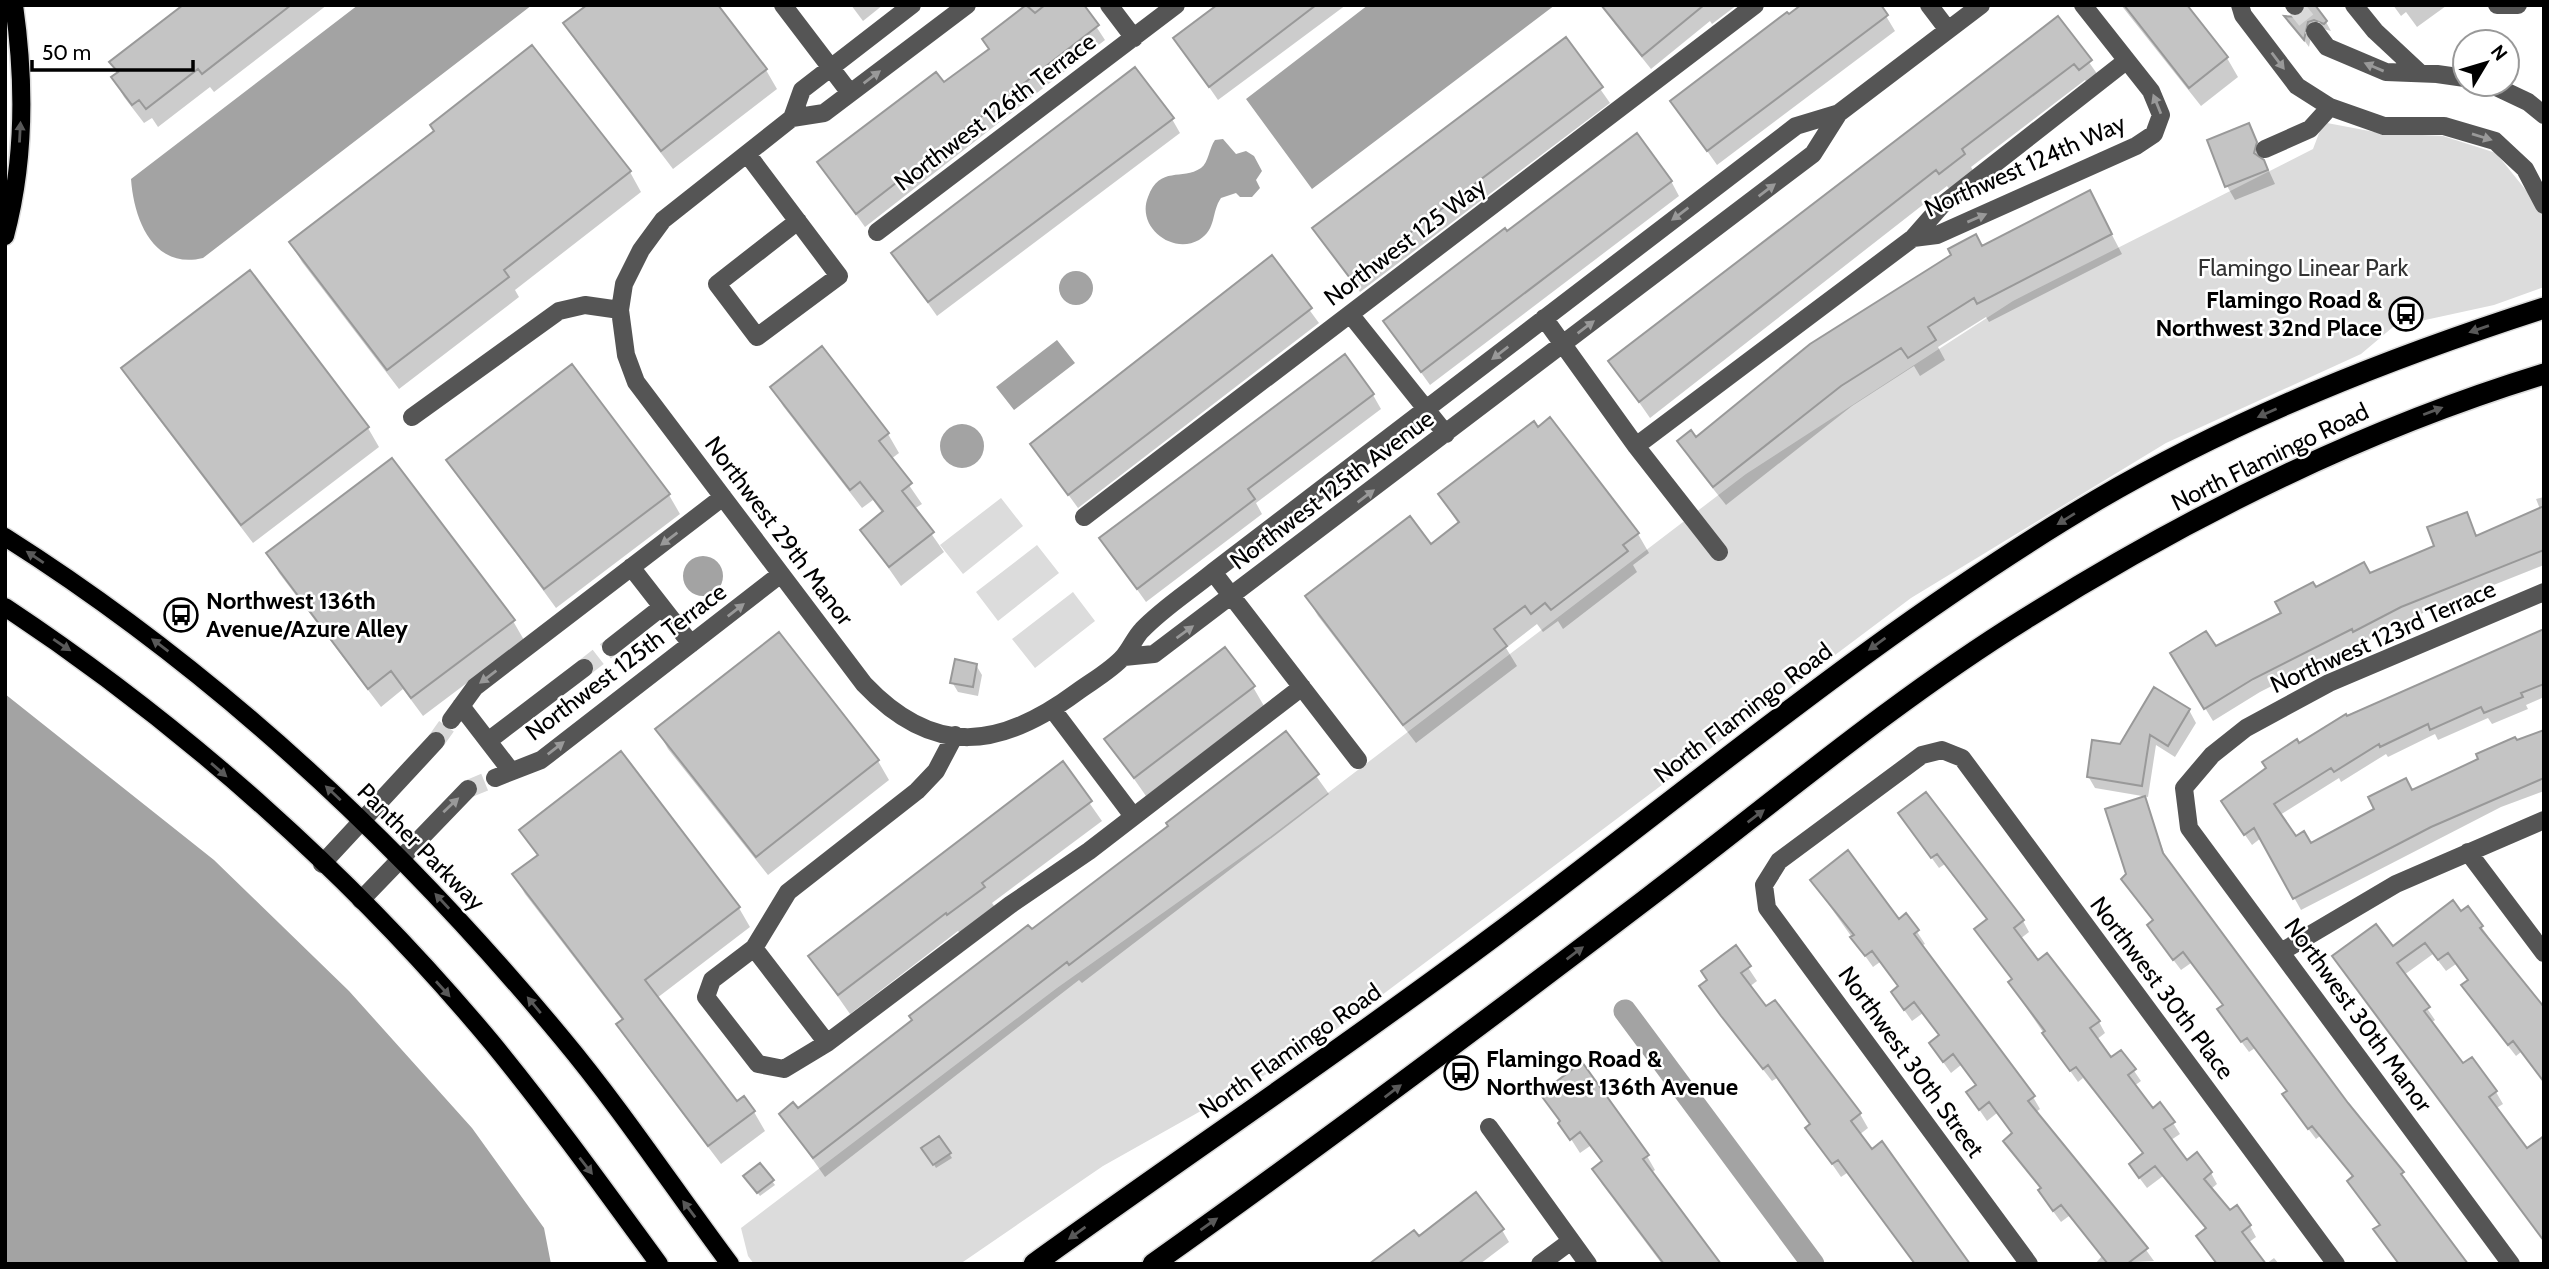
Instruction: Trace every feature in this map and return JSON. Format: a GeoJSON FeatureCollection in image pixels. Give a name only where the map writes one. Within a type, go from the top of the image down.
{"type":"FeatureCollection","features":[{"type":"Feature","properties":{"kind":"highway","name":"North Flamingo Road"},"geometry":{"type":"LineString","coordinates":[[1034,1264],[1298,1081],[1498,933],[1874,646],[1988,568],[2099,499],[2214,437],[2329,385],[2544,308]]}},
{"type":"Feature","properties":{"kind":"highway","name":"North Flamingo Road"},"geometry":{"type":"LineString","coordinates":[[1153,1264],[1338,1133],[1911,697],[2023,620],[2128,557],[2267,484],[2434,411],[2544,374]]}},
{"type":"Feature","properties":{"kind":"main road"},"geometry":{"type":"LineString","coordinates":[[6,228],[21,121],[22,82],[14,5]]}},
{"type":"Feature","properties":{"kind":"main road","name":"Panther Parkway"},"geometry":{"type":"LineString","coordinates":[[5,537],[164,647],[288,752],[400,857],[486,948],[565,1041],[730,1264]]}},
{"type":"Feature","properties":{"kind":"main road"},"geometry":{"type":"LineString","coordinates":[[5,607],[68,649],[167,726],[361,900],[492,1044],[659,1264]]}},
{"type":"Feature","properties":{"kind":"street"},"geometry":{"type":"LineString","coordinates":[[783,5],[850,93]]}},
{"type":"Feature","properties":{"kind":"street"},"geometry":{"type":"LineString","coordinates":[[412,417],[559,311],[585,305],[620,310],[624,284],[641,250],[663,220],[792,118],[802,90],[912,5]]}},
{"type":"Feature","properties":{"kind":"street"},"geometry":{"type":"LineString","coordinates":[[792,118],[824,113],[967,5]]}},
{"type":"Feature","properties":{"kind":"street"},"geometry":{"type":"LineString","coordinates":[[1108,5],[1134,38]]}},
{"type":"Feature","properties":{"kind":"street","name":"Northwest 126th Terrace"},"geometry":{"type":"LineString","coordinates":[[877,232],[1176,5]]}},
{"type":"Feature","properties":{"kind":"street","name":"Northwest 125 Way"},"geometry":{"type":"LineString","coordinates":[[1084,517],[1755,5]]}},
{"type":"Feature","properties":{"kind":"street"},"geometry":{"type":"LineString","coordinates":[[1929,5],[1948,30]]}},
{"type":"Feature","properties":{"kind":"street","name":"Northwest 125th Avenue"},"geometry":{"type":"LineString","coordinates":[[1124,657],[1154,654],[1232,597],[1813,154],[1839,113],[1981,5]]}},
{"type":"Feature","properties":{"kind":"street","name":"Northwest 124th Way"},"geometry":{"type":"LineString","coordinates":[[1913,238],[1937,235],[2136,146],[2154,134],[2161,115],[2151,91],[2083,5]]}},
{"type":"Feature","properties":{"kind":"street"},"geometry":{"type":"LineString","coordinates":[[2239,5],[2243,15],[2297,86],[2330,107],[2384,126],[2444,126],[2495,141],[2525,169],[2544,205]]}},
{"type":"Feature","properties":{"kind":"street"},"geometry":{"type":"LineString","coordinates":[[2354,5],[2375,31],[2420,73]]}},
{"type":"Feature","properties":{"kind":"street"},"geometry":{"type":"LineString","coordinates":[[2497,5],[2518,5]]}},
{"type":"Feature","properties":{"kind":"street"},"geometry":{"type":"LineString","coordinates":[[2315,31],[2327,47],[2386,72],[2451,76]]}},
{"type":"Feature","properties":{"kind":"street","name":"Northwest 124th Way"},"geometry":{"type":"LineString","coordinates":[[1636,446],[1913,238],[1942,205],[2126,61]]}},
{"type":"Feature","properties":{"kind":"street"},"geometry":{"type":"LineString","coordinates":[[2520,98],[2544,116]]}},
{"type":"Feature","properties":{"kind":"street"},"geometry":{"type":"LineString","coordinates":[[2265,149],[2310,130],[2330,107]]}},
{"type":"Feature","properties":{"kind":"street","name":"Northwest 125th Avenue"},"geometry":{"type":"LineString","coordinates":[[954,735],[999,734],[1022,727],[1053,709],[1124,657],[1141,630],[1213,572],[1796,126],[1839,113]]}},
{"type":"Feature","properties":{"kind":"street"},"geometry":{"type":"LineString","coordinates":[[748,155],[798,221],[839,276],[757,337],[717,284],[798,221]]}},
{"type":"Feature","properties":{"kind":"street","name":"Northwest 29th Manor"},"geometry":{"type":"LineString","coordinates":[[620,310],[626,355],[636,382],[879,700],[916,727],[954,735]]}},
{"type":"Feature","properties":{"kind":"street"},"geometry":{"type":"LineString","coordinates":[[1350,314],[1429,408],[1446,434]]}},
{"type":"Feature","properties":{"kind":"street"},"geometry":{"type":"LineString","coordinates":[[1544,318],[1636,446],[1719,552]]}},
{"type":"Feature","properties":{"kind":"street"},"geometry":{"type":"LineString","coordinates":[[584,667],[488,741],[456,713],[475,687],[723,497]]}},
{"type":"Feature","properties":{"kind":"street"},"geometry":{"type":"LineString","coordinates":[[631,567],[691,644]]}},
{"type":"Feature","properties":{"kind":"street"},"geometry":{"type":"LineString","coordinates":[[1213,572],[1358,760]]}},
{"type":"Feature","properties":{"kind":"street","name":"Northwest 125th Terrace"},"geometry":{"type":"LineString","coordinates":[[488,741],[503,775],[541,760],[781,574]]}},
{"type":"Feature","properties":{"kind":"street","name":"Northwest 123rd Terrace"},"geometry":{"type":"LineString","coordinates":[[2183,788],[2212,755],[2229,741],[2294,702],[2329,683],[2544,592]]}},
{"type":"Feature","properties":{"kind":"street"},"geometry":{"type":"LineString","coordinates":[[611,647],[662,607]]}},
{"type":"Feature","properties":{"kind":"street"},"geometry":{"type":"LineString","coordinates":[[954,735],[936,771],[917,791],[788,892],[754,948],[712,980],[706,997],[758,1064],[771,1069],[784,1069],[827,1043],[1302,687]]}},
{"type":"Feature","properties":{"kind":"street"},"geometry":{"type":"LineString","coordinates":[[1053,709],[1133,816]]}},
{"type":"Feature","properties":{"kind":"street"},"geometry":{"type":"LineString","coordinates":[[322,864],[436,741]]}},
{"type":"Feature","properties":{"kind":"street","name":"Northwest 30th Place"},"geometry":{"type":"LineString","coordinates":[[1764,884],[1779,861],[1922,755],[1942,750],[1962,758],[2336,1264]]}},
{"type":"Feature","properties":{"kind":"street","name":"Northwest 30th Manor"},"geometry":{"type":"LineString","coordinates":[[2183,788],[2189,828],[2511,1264]]}},
{"type":"Feature","properties":{"kind":"street"},"geometry":{"type":"LineString","coordinates":[[361,900],[468,789]]}},
{"type":"Feature","properties":{"kind":"street"},"geometry":{"type":"LineString","coordinates":[[2281,952],[2396,884],[2544,820]]}},
{"type":"Feature","properties":{"kind":"street"},"geometry":{"type":"LineString","coordinates":[[2468,852],[2544,953]]}},
{"type":"Feature","properties":{"kind":"street","name":"Northwest 30th Street"},"geometry":{"type":"LineString","coordinates":[[1764,884],[1767,908],[2029,1264]]}},
{"type":"Feature","properties":{"kind":"street"},"geometry":{"type":"LineString","coordinates":[[754,948],[827,1043]]}},
{"type":"Feature","properties":{"kind":"street"},"geometry":{"type":"LineString","coordinates":[[1489,1127],[1588,1264]]}},
{"type":"Feature","properties":{"kind":"street"},"geometry":{"type":"LineString","coordinates":[[1540,1264],[1571,1241]]}},
{"type":"Feature","properties":{"kind":"green space","name":"Flamingo Linear Park"},"geometry":{"type":"Polygon","coordinates":[[[2327,123],[2380,133],[2443,136],[2496,153],[2529,194],[2544,189],[2544,287],[2494,305],[2393,327],[2361,354],[2166,443],[1911,598],[1306,1052],[1103,1166],[960,1264],[754,1264],[748,1256],[741,1228],[1057,988],[1270,837],[1746,474],[2013,301],[2313,149],[2321,128],[2327,123]]]}},
{"type":"Feature","properties":{"kind":"green space"},"geometry":{"type":"Polygon","coordinates":[[[1001,498],[1023,526],[963,574],[940,545],[1001,498]]]}},
{"type":"Feature","properties":{"kind":"green space"},"geometry":{"type":"Polygon","coordinates":[[[1037,545],[1059,573],[998,621],[976,592],[1037,545]]]}},
{"type":"Feature","properties":{"kind":"green space"},"geometry":{"type":"Polygon","coordinates":[[[1073,592],[1095,621],[1035,668],[1012,639],[1073,592]]]}},
{"type":"Feature","properties":{"kind":"shaded area"},"geometry":{"type":"Polygon","coordinates":[[[358,5],[532,5],[203,258],[186,260],[172,257],[159,249],[142,226],[131,179],[358,5]]]}},
{"type":"Feature","properties":{"kind":"shaded area"},"geometry":{"type":"Polygon","coordinates":[[[1368,5],[1555,5],[1312,189],[1246,99],[1368,5]]]}},
{"type":"Feature","properties":{"kind":"shaded area"},"geometry":{"type":"Polygon","coordinates":[[[1223,139],[1236,154],[1246,151],[1254,156],[1262,171],[1256,180],[1260,188],[1252,197],[1240,197],[1236,193],[1221,198],[1209,231],[1199,240],[1189,244],[1168,241],[1152,228],[1147,218],[1148,197],[1153,187],[1165,177],[1194,172],[1201,168],[1215,140],[1223,139]]]}},
{"type":"Feature","properties":{"kind":"shaded area"},"geometry":{"type":"Polygon","coordinates":[[[1076,271],[1088,276],[1093,288],[1088,300],[1076,305],[1064,300],[1059,288],[1064,276],[1076,271]]]}},
{"type":"Feature","properties":{"kind":"shaded area"},"geometry":{"type":"Polygon","coordinates":[[[1057,340],[1075,363],[1014,410],[996,387],[1057,340]]]}},
{"type":"Feature","properties":{"kind":"shaded area"},"geometry":{"type":"Polygon","coordinates":[[[962,424],[971,425],[978,430],[983,437],[983,455],[978,462],[971,467],[962,468],[953,467],[946,462],[941,455],[940,446],[941,437],[946,430],[953,425],[962,424]]]}},
{"type":"Feature","properties":{"kind":"shaded area"},"geometry":{"type":"Polygon","coordinates":[[[703,556],[717,562],[723,576],[717,590],[703,596],[689,590],[683,576],[689,562],[703,556]]]}},
{"type":"Feature","properties":{"kind":"shaded area"},"geometry":{"type":"Polygon","coordinates":[[[5,694],[214,860],[349,991],[472,1128],[544,1228],[551,1264],[5,1264],[5,694]]]}},
{"type":"Feature","properties":{"kind":"building"},"geometry":{"type":"Polygon","coordinates":[[[183,5],[291,5],[202,74],[198,69],[146,109],[139,100],[132,105],[111,77],[118,72],[109,62],[183,5]]]}},
{"type":"Feature","properties":{"kind":"building"},"geometry":{"type":"Polygon","coordinates":[[[587,5],[718,5],[767,69],[661,151],[563,23],[587,5]]]}},
{"type":"Feature","properties":{"kind":"building"},"geometry":{"type":"Polygon","coordinates":[[[1026,5],[1035,13],[1045,5],[1084,5],[1099,25],[856,214],[817,162],[936,72],[944,82],[989,49],[982,39],[1026,5]]]}},
{"type":"Feature","properties":{"kind":"building"},"geometry":{"type":"Polygon","coordinates":[[[1217,5],[1316,5],[1209,87],[1173,38],[1217,5]]]}},
{"type":"Feature","properties":{"kind":"building"},"geometry":{"type":"Polygon","coordinates":[[[1601,5],[1704,5],[1642,56],[1601,5]]]}},
{"type":"Feature","properties":{"kind":"building"},"geometry":{"type":"Polygon","coordinates":[[[1801,5],[1881,5],[1888,15],[1707,151],[1670,101],[1787,12],[1789,14],[1801,5]]]}},
{"type":"Feature","properties":{"kind":"building"},"geometry":{"type":"Polygon","coordinates":[[[2124,5],[2187,5],[2228,57],[2189,88],[2124,5]]]}},
{"type":"Feature","properties":{"kind":"building"},"geometry":{"type":"Polygon","coordinates":[[[2306,5],[2315,5],[2327,21],[2324,24],[2314,20],[2308,22],[2304,40],[2284,16],[2299,17],[2306,5]]]}},
{"type":"Feature","properties":{"kind":"building"},"geometry":{"type":"Polygon","coordinates":[[[2058,16],[2092,60],[2079,70],[2074,64],[1962,149],[1965,154],[1939,174],[1936,170],[1639,402],[1608,361],[2058,16]]]}},
{"type":"Feature","properties":{"kind":"building"},"geometry":{"type":"Polygon","coordinates":[[[1566,37],[1603,87],[1350,278],[1312,228],[1566,37]]]}},
{"type":"Feature","properties":{"kind":"building"},"geometry":{"type":"Polygon","coordinates":[[[532,45],[631,171],[504,270],[509,277],[387,370],[289,242],[434,131],[430,125],[532,45]]]}},
{"type":"Feature","properties":{"kind":"building"},"geometry":{"type":"Polygon","coordinates":[[[1135,67],[1174,118],[928,302],[891,253],[1135,67]]]}},
{"type":"Feature","properties":{"kind":"building"},"geometry":{"type":"Polygon","coordinates":[[[2249,123],[2257,142],[2254,153],[2264,160],[2268,170],[2225,187],[2207,140],[2249,123]]]}},
{"type":"Feature","properties":{"kind":"building"},"geometry":{"type":"Polygon","coordinates":[[[1637,133],[1672,181],[1421,372],[1383,321],[1505,228],[1507,231],[1637,133]]]}},
{"type":"Feature","properties":{"kind":"building"},"geometry":{"type":"Polygon","coordinates":[[[2090,190],[2112,234],[1977,304],[1974,298],[1928,327],[1936,340],[1908,358],[1901,348],[1841,386],[1713,487],[1677,441],[1691,430],[1696,437],[1810,344],[1951,255],[1948,249],[1976,234],[1982,246],[2090,190]]]}},
{"type":"Feature","properties":{"kind":"building"},"geometry":{"type":"Polygon","coordinates":[[[1272,255],[1312,308],[1068,495],[1030,444],[1272,255]]]}},
{"type":"Feature","properties":{"kind":"building"},"geometry":{"type":"Polygon","coordinates":[[[250,270],[369,427],[241,525],[121,368],[250,270]]]}},
{"type":"Feature","properties":{"kind":"building"},"geometry":{"type":"Polygon","coordinates":[[[822,346],[889,433],[879,441],[912,483],[902,491],[934,532],[889,567],[860,530],[883,511],[860,482],[850,490],[770,387],[822,346]]]}},
{"type":"Feature","properties":{"kind":"building"},"geometry":{"type":"Polygon","coordinates":[[[1345,354],[1374,394],[1248,489],[1255,499],[1137,589],[1099,538],[1345,354]]]}},
{"type":"Feature","properties":{"kind":"building"},"geometry":{"type":"Polygon","coordinates":[[[572,364],[670,494],[544,589],[446,460],[572,364]]]}},
{"type":"Feature","properties":{"kind":"building"},"geometry":{"type":"Polygon","coordinates":[[[1550,417],[1639,533],[1623,545],[1628,551],[1551,610],[1545,603],[1531,614],[1525,606],[1494,629],[1507,646],[1403,725],[1305,596],[1410,516],[1431,544],[1459,522],[1438,494],[1534,421],[1538,427],[1550,417]]]}},
{"type":"Feature","properties":{"kind":"building"},"geometry":{"type":"Polygon","coordinates":[[[392,458],[515,620],[411,698],[391,671],[368,689],[266,553],[392,458]]]}},
{"type":"Feature","properties":{"kind":"building"},"geometry":{"type":"Polygon","coordinates":[[[2544,506],[2544,550],[2401,607],[2353,632],[2352,629],[2253,679],[2204,709],[2170,653],[2206,631],[2216,646],[2281,613],[2275,602],[2313,582],[2316,587],[2364,562],[2370,573],[2434,546],[2427,527],[2467,512],[2476,536],[2544,506]]]}},
{"type":"Feature","properties":{"kind":"building"},"geometry":{"type":"Polygon","coordinates":[[[2544,629],[2544,684],[2521,693],[2523,697],[2484,713],[2481,707],[2430,730],[2428,724],[2380,747],[2379,744],[2334,772],[2331,768],[2274,804],[2296,836],[2304,831],[2311,843],[2374,809],[2368,797],[2406,778],[2412,790],[2478,759],[2476,754],[2515,737],[2517,740],[2544,730],[2544,778],[2431,827],[2293,899],[2254,828],[2244,835],[2221,801],[2266,768],[2262,762],[2297,739],[2299,743],[2346,714],[2347,716],[2544,629]]]}},
{"type":"Feature","properties":{"kind":"building"},"geometry":{"type":"Polygon","coordinates":[[[779,632],[879,760],[756,857],[655,729],[779,632]]]}},
{"type":"Feature","properties":{"kind":"building"},"geometry":{"type":"Polygon","coordinates":[[[1225,647],[1255,686],[1134,778],[1104,739],[1225,647]]]}},
{"type":"Feature","properties":{"kind":"building"},"geometry":{"type":"Polygon","coordinates":[[[955,659],[977,664],[973,687],[950,683],[955,659]]]}},
{"type":"Feature","properties":{"kind":"building"},"geometry":{"type":"Polygon","coordinates":[[[2154,687],[2190,709],[2168,746],[2150,735],[2142,786],[2087,777],[2092,740],[2120,744],[2154,687]]]}},
{"type":"Feature","properties":{"kind":"building"},"geometry":{"type":"Polygon","coordinates":[[[1286,731],[1319,774],[1069,965],[1067,962],[813,1158],[779,1114],[793,1102],[798,1108],[912,1020],[909,1016],[1028,925],[1032,929],[1168,826],[1166,823],[1286,731]]]}},
{"type":"Feature","properties":{"kind":"building"},"geometry":{"type":"Polygon","coordinates":[[[621,751],[740,907],[645,980],[737,1101],[744,1096],[755,1111],[708,1146],[616,1024],[623,1019],[512,874],[538,855],[519,830],[621,751]]]}},
{"type":"Feature","properties":{"kind":"building"},"geometry":{"type":"Polygon","coordinates":[[[1063,761],[1092,801],[982,883],[985,887],[947,915],[946,913],[838,995],[808,956],[1063,761]]]}},
{"type":"Feature","properties":{"kind":"building"},"geometry":{"type":"Polygon","coordinates":[[[1926,792],[2024,920],[2014,928],[2038,960],[2047,953],[2100,1021],[2090,1028],[2111,1057],[2121,1050],[2136,1069],[2128,1075],[2153,1108],[2160,1102],[2175,1122],[2164,1129],[2187,1160],[2197,1152],[2212,1172],[2204,1179],[2230,1210],[2237,1205],[2251,1225],[2242,1232],[2266,1264],[2217,1264],[2196,1236],[2206,1228],[2155,1166],[2139,1178],[2129,1164],[2143,1153],[2076,1067],[2070,1071],[2042,1033],[2045,1031],[2008,982],[2012,979],[1974,929],[1987,919],[1937,854],[1931,858],[1898,813],[1926,792]]]}},
{"type":"Feature","properties":{"kind":"building"},"geometry":{"type":"Polygon","coordinates":[[[2145,796],[2163,853],[2348,1103],[2404,1172],[2401,1174],[2468,1264],[2399,1264],[2373,1229],[2380,1225],[2347,1181],[2353,1176],[2312,1126],[2308,1129],[2282,1094],[2287,1091],[2247,1038],[2241,1042],[2217,1009],[2223,1005],[2183,952],[2173,960],[2147,925],[2153,920],[2121,879],[2126,874],[2105,809],[2145,796]]]}},
{"type":"Feature","properties":{"kind":"building"},"geometry":{"type":"Polygon","coordinates":[[[1848,850],[1899,919],[1906,913],[1919,930],[1914,934],[2035,1096],[2028,1101],[2148,1248],[2127,1264],[2108,1264],[2061,1205],[2053,1211],[2038,1190],[2041,1188],[2003,1141],[2012,1133],[1989,1102],[1979,1110],[1966,1092],[1976,1085],[1953,1054],[1943,1062],[1929,1043],[1939,1035],[1914,1002],[1904,1010],[1891,992],[1898,986],[1872,951],[1865,956],[1850,937],[1854,935],[1810,880],[1848,850]]]}},
{"type":"Feature","properties":{"kind":"building"},"geometry":{"type":"Polygon","coordinates":[[[2453,900],[2461,911],[2468,906],[2483,926],[2480,928],[2544,1007],[2544,1082],[2513,1041],[2508,1045],[2461,985],[2468,980],[2448,953],[2438,960],[2425,943],[2397,963],[2430,1007],[2424,1011],[2463,1063],[2472,1057],[2497,1091],[2489,1097],[2527,1148],[2544,1136],[2544,1241],[2332,956],[2376,924],[2393,946],[2453,900]]]}},
{"type":"Feature","properties":{"kind":"building"},"geometry":{"type":"Polygon","coordinates":[[[1736,945],[1751,966],[1741,973],[1766,1006],[1775,1000],[1861,1113],[1851,1121],[1872,1149],[1882,1141],[1970,1264],[1915,1264],[1838,1160],[1832,1164],[1805,1128],[1810,1124],[1768,1065],[1763,1069],[1721,1016],[1699,986],[1707,980],[1701,971],[1736,945]]]}},
{"type":"Feature","properties":{"kind":"building"},"geometry":{"type":"Polygon","coordinates":[[[1582,1062],[1649,1155],[1643,1159],[1721,1264],[1664,1264],[1592,1169],[1602,1161],[1580,1132],[1570,1140],[1558,1123],[1560,1121],[1540,1094],[1582,1062]]]}},
{"type":"Feature","properties":{"kind":"building"},"geometry":{"type":"Polygon","coordinates":[[[939,1136],[951,1153],[933,1165],[921,1148],[939,1136]]]}},
{"type":"Feature","properties":{"kind":"building"},"geometry":{"type":"Polygon","coordinates":[[[760,1163],[774,1180],[757,1193],[743,1176],[760,1163]]]}},
{"type":"Feature","properties":{"kind":"building"},"geometry":{"type":"Polygon","coordinates":[[[1476,1192],[1504,1229],[1458,1264],[1369,1264],[1414,1230],[1419,1236],[1476,1192]]]}},
{"type":"Feature","properties":{"kind":"waterway"},"geometry":{"type":"LineString","coordinates":[[1625,1011],[1813,1264]]}},
{"type":"Feature","properties":{"kind":"tunnel"},"geometry":{"type":"LineString","coordinates":[[2295,6],[2315,31]]}},
{"type":"Feature","properties":{"kind":"tunnel"},"geometry":{"type":"LineString","coordinates":[[584,668],[611,647]]}},
{"type":"Feature","properties":{"kind":"tunnel"},"geometry":{"type":"LineString","coordinates":[[436,741],[451,720]]}},
{"type":"Feature","properties":{"kind":"tunnel"},"geometry":{"type":"LineString","coordinates":[[468,789],[495,778]]}},
{"type":"Feature","properties":{"kind":"place","name":"Flamingo Road & Northwest 32nd Place"},"geometry":{"type":"Point","coordinates":[2406,314]}},
{"type":"Feature","properties":{"kind":"place","name":"Northwest 136th Avenue/Azure Alley"},"geometry":{"type":"Point","coordinates":[181,615]}},
{"type":"Feature","properties":{"kind":"place","name":"Flamingo Road & Northwest 136th Avenue"},"geometry":{"type":"Point","coordinates":[1461,1073]}}]}
